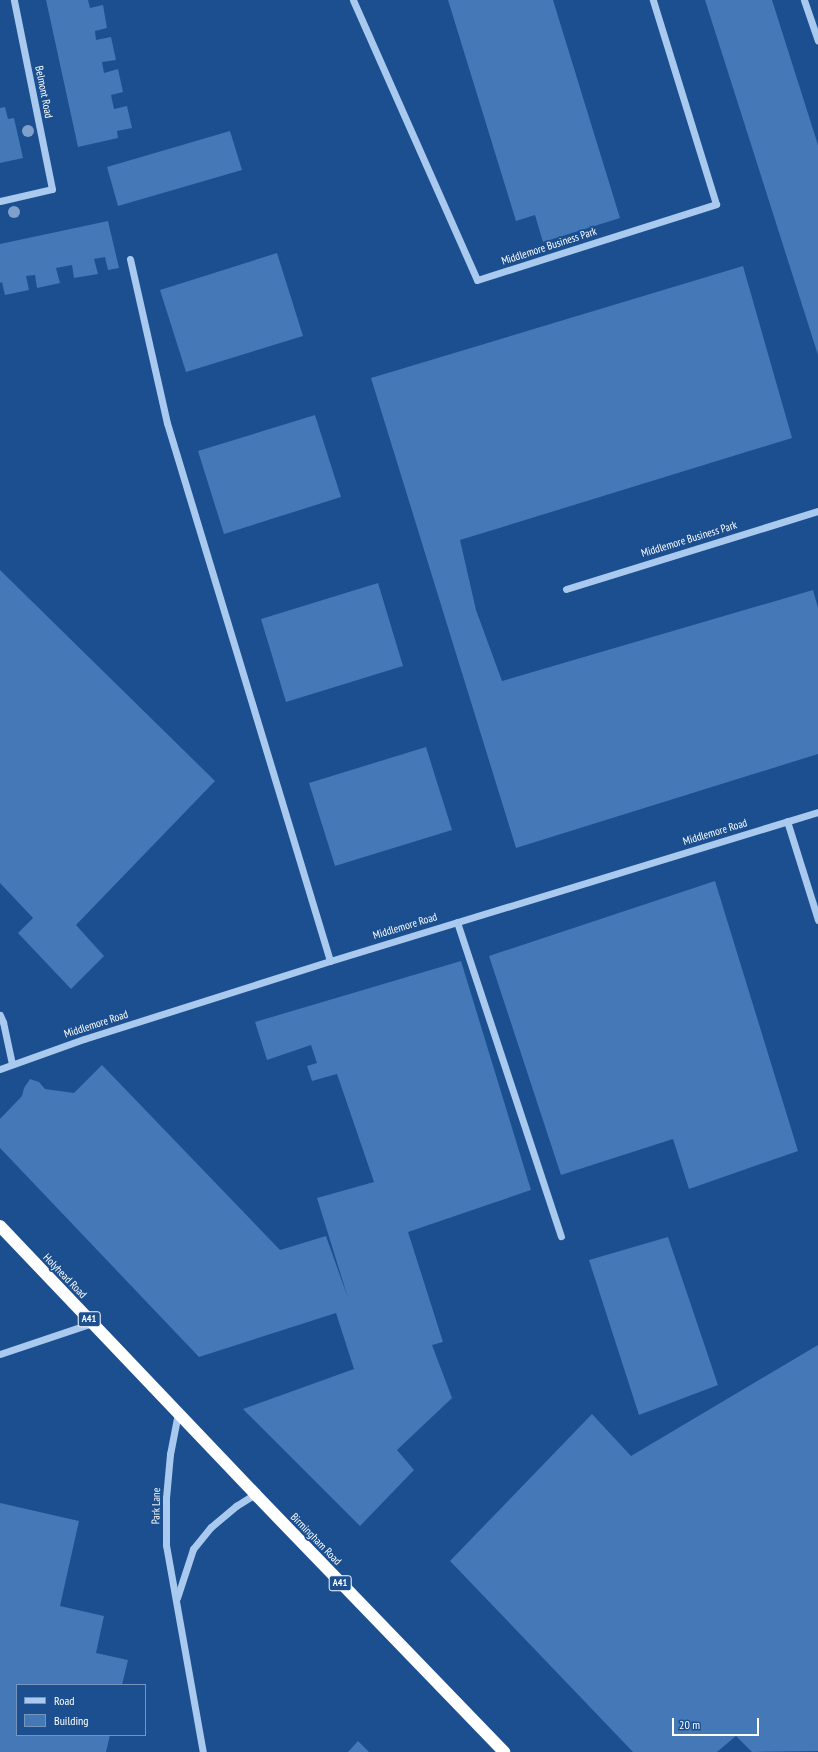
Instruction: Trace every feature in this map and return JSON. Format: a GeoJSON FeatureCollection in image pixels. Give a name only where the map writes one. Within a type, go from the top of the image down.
{"type":"FeatureCollection","features":[{"type":"Feature","properties":{"kind":"highway","name":"Holyhead Road"},"geometry":{"type":"LineString","coordinates":[[0,1226],[178,1413]]}},
{"type":"Feature","properties":{"kind":"highway","name":"Birmingham Road"},"geometry":{"type":"LineString","coordinates":[[178,1413],[504,1752]]}},
{"type":"Feature","properties":{"kind":"street","name":"Belmont Road"},"geometry":{"type":"LineString","coordinates":[[0,201],[52,189],[14,0]]}},
{"type":"Feature","properties":{"kind":"street","name":"Middlemore Business Park"},"geometry":{"type":"LineString","coordinates":[[353,0],[477,280],[716,204],[653,0]]}},
{"type":"Feature","properties":{"kind":"street"},"geometry":{"type":"LineString","coordinates":[[804,0],[818,41]]}},
{"type":"Feature","properties":{"kind":"street"},"geometry":{"type":"LineString","coordinates":[[130,259],[167,423],[330,961]]}},
{"type":"Feature","properties":{"kind":"street","name":"Middlemore Business Park"},"geometry":{"type":"LineString","coordinates":[[566,589],[818,511]]}},
{"type":"Feature","properties":{"kind":"street","name":"Middlemore Road"},"geometry":{"type":"LineString","coordinates":[[0,1069],[84,1039],[330,961],[818,812]]}},
{"type":"Feature","properties":{"kind":"street"},"geometry":{"type":"LineString","coordinates":[[787,821],[818,920]]}},
{"type":"Feature","properties":{"kind":"street"},"geometry":{"type":"LineString","coordinates":[[457,922],[561,1236]]}},
{"type":"Feature","properties":{"kind":"street"},"geometry":{"type":"LineString","coordinates":[[0,1015],[4,1022],[12,1064]]}},
{"type":"Feature","properties":{"kind":"street"},"geometry":{"type":"LineString","coordinates":[[0,1354],[92,1323]]}},
{"type":"Feature","properties":{"kind":"street","name":"Park Lane"},"geometry":{"type":"LineString","coordinates":[[178,1413],[170,1454],[166,1498],[166,1545],[203,1752]]}},
{"type":"Feature","properties":{"kind":"street","name":"Park Lane"},"geometry":{"type":"LineString","coordinates":[[176,1600],[193,1549],[211,1527],[236,1506],[255,1494]]}},
{"type":"Feature","properties":{"kind":"building"},"geometry":{"type":"Polygon","coordinates":[[[46,0],[88,0],[90,8],[103,5],[107,28],[95,31],[96,40],[111,37],[116,60],[102,62],[104,73],[118,69],[123,92],[111,95],[114,109],[127,106],[132,128],[117,131],[118,138],[78,147],[46,0]]]}},
{"type":"Feature","properties":{"kind":"building"},"geometry":{"type":"Polygon","coordinates":[[[448,0],[553,0],[620,218],[543,242],[535,215],[516,221],[448,0]]]}},
{"type":"Feature","properties":{"kind":"building"},"geometry":{"type":"Polygon","coordinates":[[[705,0],[772,0],[818,145],[818,355],[705,0]]]}},
{"type":"Feature","properties":{"kind":"building"},"geometry":{"type":"Polygon","coordinates":[[[5,107],[8,119],[14,118],[23,158],[0,163],[0,108],[5,107]]]}},
{"type":"Feature","properties":{"kind":"building"},"geometry":{"type":"Polygon","coordinates":[[[230,131],[242,170],[118,206],[107,167],[230,131]]]}},
{"type":"Feature","properties":{"kind":"building"},"geometry":{"type":"Polygon","coordinates":[[[108,221],[119,268],[108,270],[105,257],[94,259],[98,274],[74,278],[72,265],[56,268],[60,283],[37,288],[35,275],[26,276],[29,290],[5,295],[2,282],[0,283],[0,244],[108,221]]]}},
{"type":"Feature","properties":{"kind":"building"},"geometry":{"type":"Polygon","coordinates":[[[277,253],[303,336],[186,372],[160,290],[277,253]]]}},
{"type":"Feature","properties":{"kind":"building"},"geometry":{"type":"Polygon","coordinates":[[[743,266],[792,438],[460,540],[476,610],[502,681],[813,590],[818,608],[818,754],[516,848],[371,378],[743,266]]]}},
{"type":"Feature","properties":{"kind":"building"},"geometry":{"type":"Polygon","coordinates":[[[315,415],[341,497],[224,534],[198,451],[315,415]]]}},
{"type":"Feature","properties":{"kind":"building"},"geometry":{"type":"Polygon","coordinates":[[[0,570],[215,781],[76,925],[104,956],[71,989],[18,933],[33,918],[0,883],[0,570]]]}},
{"type":"Feature","properties":{"kind":"building"},"geometry":{"type":"Polygon","coordinates":[[[378,583],[403,666],[286,702],[261,619],[378,583]]]}},
{"type":"Feature","properties":{"kind":"building"},"geometry":{"type":"Polygon","coordinates":[[[426,747],[452,830],[335,866],[309,783],[426,747]]]}},
{"type":"Feature","properties":{"kind":"building"},"geometry":{"type":"Polygon","coordinates":[[[715,881],[798,1151],[689,1189],[673,1139],[561,1175],[489,956],[715,881]]]}},
{"type":"Feature","properties":{"kind":"building"},"geometry":{"type":"Polygon","coordinates":[[[461,961],[531,1190],[408,1232],[443,1342],[432,1345],[452,1398],[397,1450],[414,1470],[360,1526],[243,1409],[354,1369],[336,1313],[199,1357],[0,1148],[0,1119],[22,1096],[24,1088],[30,1079],[39,1082],[45,1089],[74,1093],[102,1065],[280,1250],[326,1236],[348,1298],[317,1198],[374,1182],[337,1074],[312,1081],[307,1066],[317,1063],[311,1045],[267,1060],[255,1022],[461,961]]]}},
{"type":"Feature","properties":{"kind":"building"},"geometry":{"type":"Polygon","coordinates":[[[668,1237],[718,1385],[639,1415],[589,1260],[668,1237]]]}},
{"type":"Feature","properties":{"kind":"building"},"geometry":{"type":"Polygon","coordinates":[[[818,1345],[818,1751],[752,1752],[736,1736],[717,1752],[633,1752],[450,1561],[592,1414],[631,1456],[818,1345]]]}},
{"type":"Feature","properties":{"kind":"building"},"geometry":{"type":"Polygon","coordinates":[[[0,1503],[79,1521],[60,1606],[104,1616],[96,1653],[128,1660],[122,1684],[16,1684],[16,1736],[110,1736],[106,1752],[0,1752],[0,1503]]]}},
{"type":"Feature","properties":{"kind":"building"},"geometry":{"type":"Polygon","coordinates":[[[358,1741],[369,1752],[348,1752],[358,1741]]]}}]}
